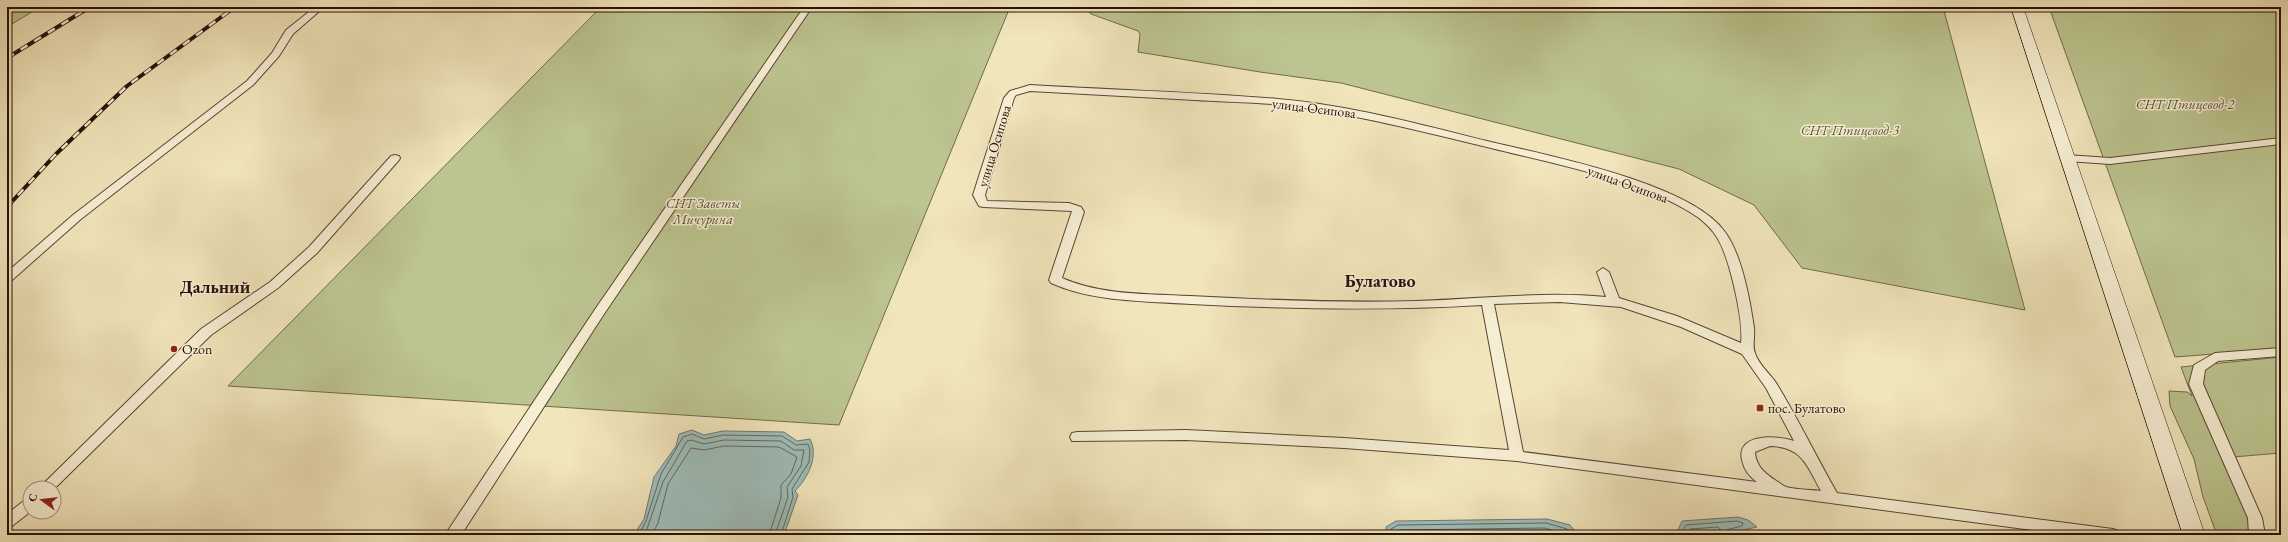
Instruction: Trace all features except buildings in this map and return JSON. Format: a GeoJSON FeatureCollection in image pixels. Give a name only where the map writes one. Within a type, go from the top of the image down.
{"type":"FeatureCollection","features":[{"type":"Feature","properties":{"kind":"main road"},"geometry":{"type":"LineString","coordinates":[[2018,7],[2194,535]]}},
{"type":"Feature","properties":{"kind":"street"},"geometry":{"type":"LineString","coordinates":[[7,278],[77,217],[250,83],[276,54],[289,32],[320,7]]}},
{"type":"Feature","properties":{"kind":"street"},"geometry":{"type":"LineString","coordinates":[[454,535],[600,311],[808,7]]}},
{"type":"Feature","properties":{"kind":"street","name":"улица Осипова"},"geometry":{"type":"LineString","coordinates":[[1748,352],[1748,335],[1730,251],[1720,231],[1709,220],[1687,206],[1638,185],[1554,160],[1376,117],[1318,106],[1278,102],[1030,88],[1013,93],[1009,98],[979,195],[980,201],[988,205],[1069,206],[1077,209],[1078,212],[1055,280],[1057,284],[1065,287],[1112,294],[1322,306],[1404,305],[1563,297],[1614,301],[1682,321],[1748,352],[1771,385],[1806,453],[1832,498]]}},
{"type":"Feature","properties":{"kind":"street"},"geometry":{"type":"LineString","coordinates":[[2068,158],[2117,160],[2281,141]]}},
{"type":"Feature","properties":{"kind":"street"},"geometry":{"type":"LineString","coordinates":[[54,480],[206,332],[274,285],[313,250],[395,158]]}},
{"type":"Feature","properties":{"kind":"street"},"geometry":{"type":"LineString","coordinates":[[1603,272],[1614,301]]}},
{"type":"Feature","properties":{"kind":"street"},"geometry":{"type":"LineString","coordinates":[[1487,301],[1517,456]]}},
{"type":"Feature","properties":{"kind":"street"},"geometry":{"type":"LineString","coordinates":[[2257,535],[2255,518],[2196,384],[2199,368],[2215,357],[2281,352]]}},
{"type":"Feature","properties":{"kind":"street"},"geometry":{"type":"LineString","coordinates":[[1077,437],[1186,435],[1344,443],[1517,456],[2113,535]]}},
{"type":"Feature","properties":{"kind":"street"},"geometry":{"type":"LineString","coordinates":[[1781,490],[1758,476],[1748,463],[1748,450],[1759,442],[1777,441],[1794,446],[1806,453]]}},
{"type":"Feature","properties":{"kind":"street"},"geometry":{"type":"LineString","coordinates":[[7,522],[22,510]]}},
{"type":"Feature","properties":{"kind":"green space"},"geometry":{"type":"Polygon","coordinates":[[[7,7],[40,7],[7,27],[7,7]]]}},
{"type":"Feature","properties":{"kind":"green space","name":"СНТ Заветы Мичурина"},"geometry":{"type":"Polygon","coordinates":[[[601,7],[1010,7],[839,425],[228,386],[601,7]]]}},
{"type":"Feature","properties":{"kind":"green space","name":"СНТ Птицевод-3"},"geometry":{"type":"Polygon","coordinates":[[[1085,7],[1943,7],[2025,310],[1802,268],[1754,205],[1679,169],[1341,83],[1260,72],[1138,52],[1140,34],[1138,31],[1091,14],[1085,7]]]}},
{"type":"Feature","properties":{"kind":"green space","name":"СНТ Птицевод-2"},"geometry":{"type":"Polygon","coordinates":[[[2049,7],[2281,7],[2281,349],[2175,357],[2049,7]]]}},
{"type":"Feature","properties":{"kind":"green space"},"geometry":{"type":"Polygon","coordinates":[[[2281,357],[2281,453],[2221,458],[2249,519],[2249,535],[2217,535],[2203,497],[2194,459],[2170,406],[2169,391],[2187,392],[2192,396],[2181,367],[2281,357]]]}},
{"type":"Feature","properties":{"kind":"water"},"geometry":{"type":"Polygon","coordinates":[[[692,430],[704,435],[723,431],[784,432],[797,441],[810,439],[813,459],[808,473],[795,491],[798,495],[784,535],[634,535],[644,519],[654,477],[676,446],[679,434],[692,430]]]}},
{"type":"Feature","properties":{"kind":"water"},"geometry":{"type":"Polygon","coordinates":[[[1738,517],[1748,520],[1757,527],[1720,535],[1681,535],[1678,530],[1682,521],[1738,517]]]}},
{"type":"Feature","properties":{"kind":"water"},"geometry":{"type":"Polygon","coordinates":[[[1547,519],[1570,525],[1578,535],[1386,535],[1386,527],[1396,521],[1547,519]]]}},
{"type":"Feature","properties":{"kind":"railway"},"geometry":{"type":"LineString","coordinates":[[7,58],[90,7]]}},
{"type":"Feature","properties":{"kind":"railway"},"geometry":{"type":"LineString","coordinates":[[7,207],[56,154],[127,86],[235,7]]}},
{"type":"Feature","properties":{"kind":"place","name":"Ozon"},"geometry":{"type":"Point","coordinates":[174,349]}},
{"type":"Feature","properties":{"kind":"place","name":"пос. Булатово"},"geometry":{"type":"Point","coordinates":[1760,408]}},
{"type":"Feature","properties":{"kind":"district","name":"Булатово"},"geometry":{"type":"Point","coordinates":[1380,280]}},
{"type":"Feature","properties":{"kind":"district","name":"Дальний"},"geometry":{"type":"Point","coordinates":[215,286]}}]}
